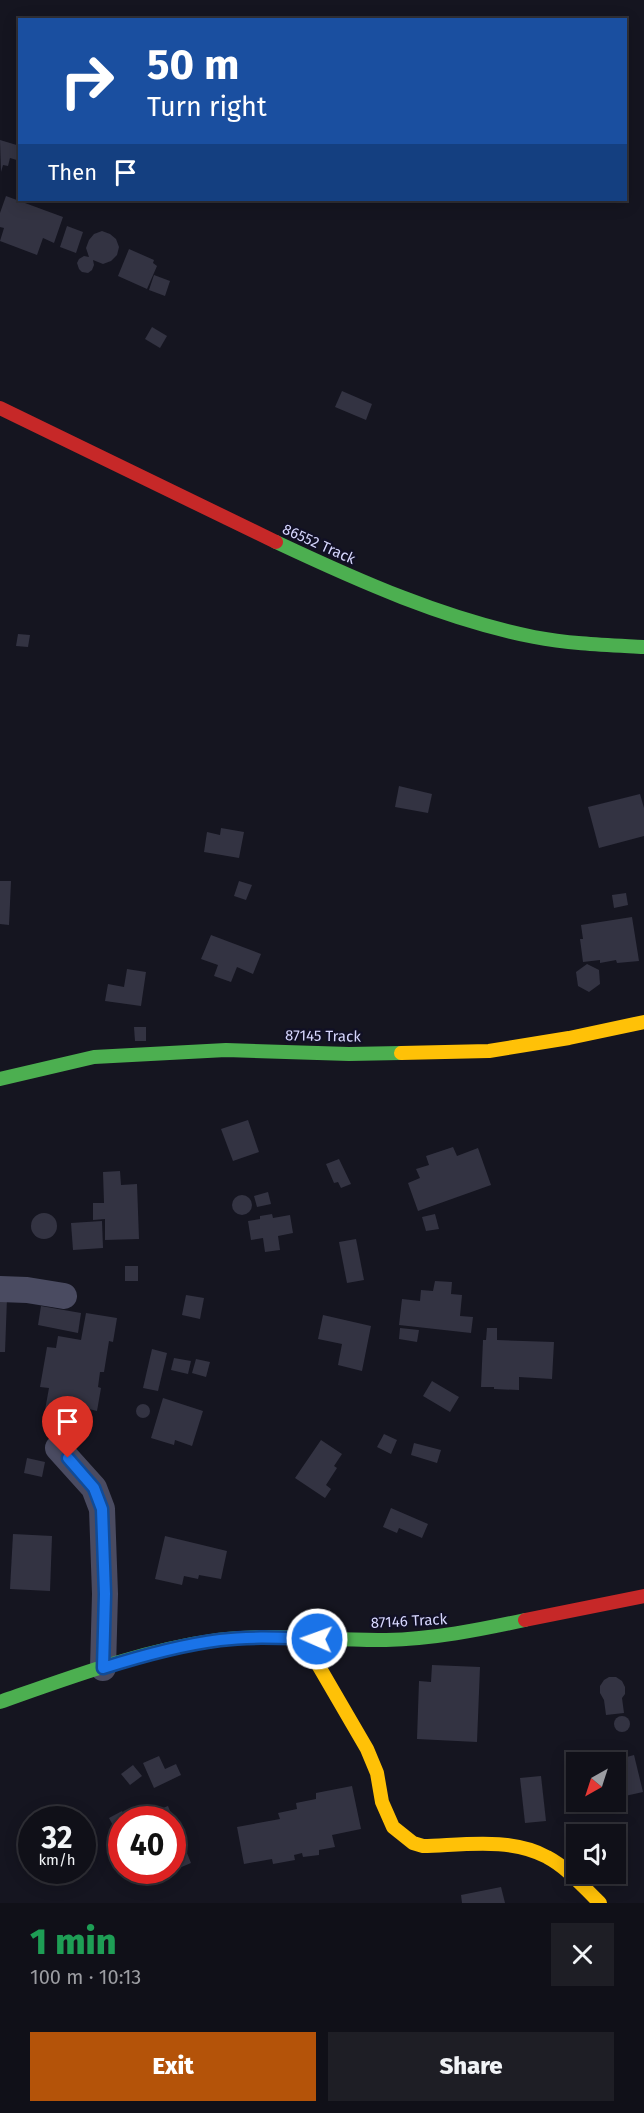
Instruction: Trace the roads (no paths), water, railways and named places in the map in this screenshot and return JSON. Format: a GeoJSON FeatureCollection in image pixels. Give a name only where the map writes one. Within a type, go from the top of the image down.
{"type":"FeatureCollection","features":[{"type":"Feature","properties":{"kind":"street","name":"86552 Track"},"geometry":{"type":"LineString","coordinates":[[0,408],[318,562],[439,612],[482,625],[551,641],[578,645],[644,647]]}},
{"type":"Feature","properties":{"kind":"street","name":"87145 Track"},"geometry":{"type":"LineString","coordinates":[[0,1079],[94,1058],[159,1053],[226,1050],[349,1054],[489,1051],[569,1038],[644,1022]]}},
{"type":"Feature","properties":{"kind":"street"},"geometry":{"type":"LineString","coordinates":[[0,1289],[27,1290],[64,1296]]}},
{"type":"Feature","properties":{"kind":"street"},"geometry":{"type":"LineString","coordinates":[[58,1448],[94,1488],[102,1509],[105,1594],[103,1668]]}},
{"type":"Feature","properties":{"kind":"street","name":"87146 Track"},"geometry":{"type":"LineString","coordinates":[[0,1702],[56,1682],[155,1652],[219,1640],[269,1637],[387,1640],[454,1635],[644,1596]]}},
{"type":"Feature","properties":{"kind":"street"},"geometry":{"type":"LineString","coordinates":[[303,1639],[367,1749],[376,1773],[382,1802],[393,1827],[413,1843],[423,1846],[512,1846],[545,1855],[600,1903]]}}]}
